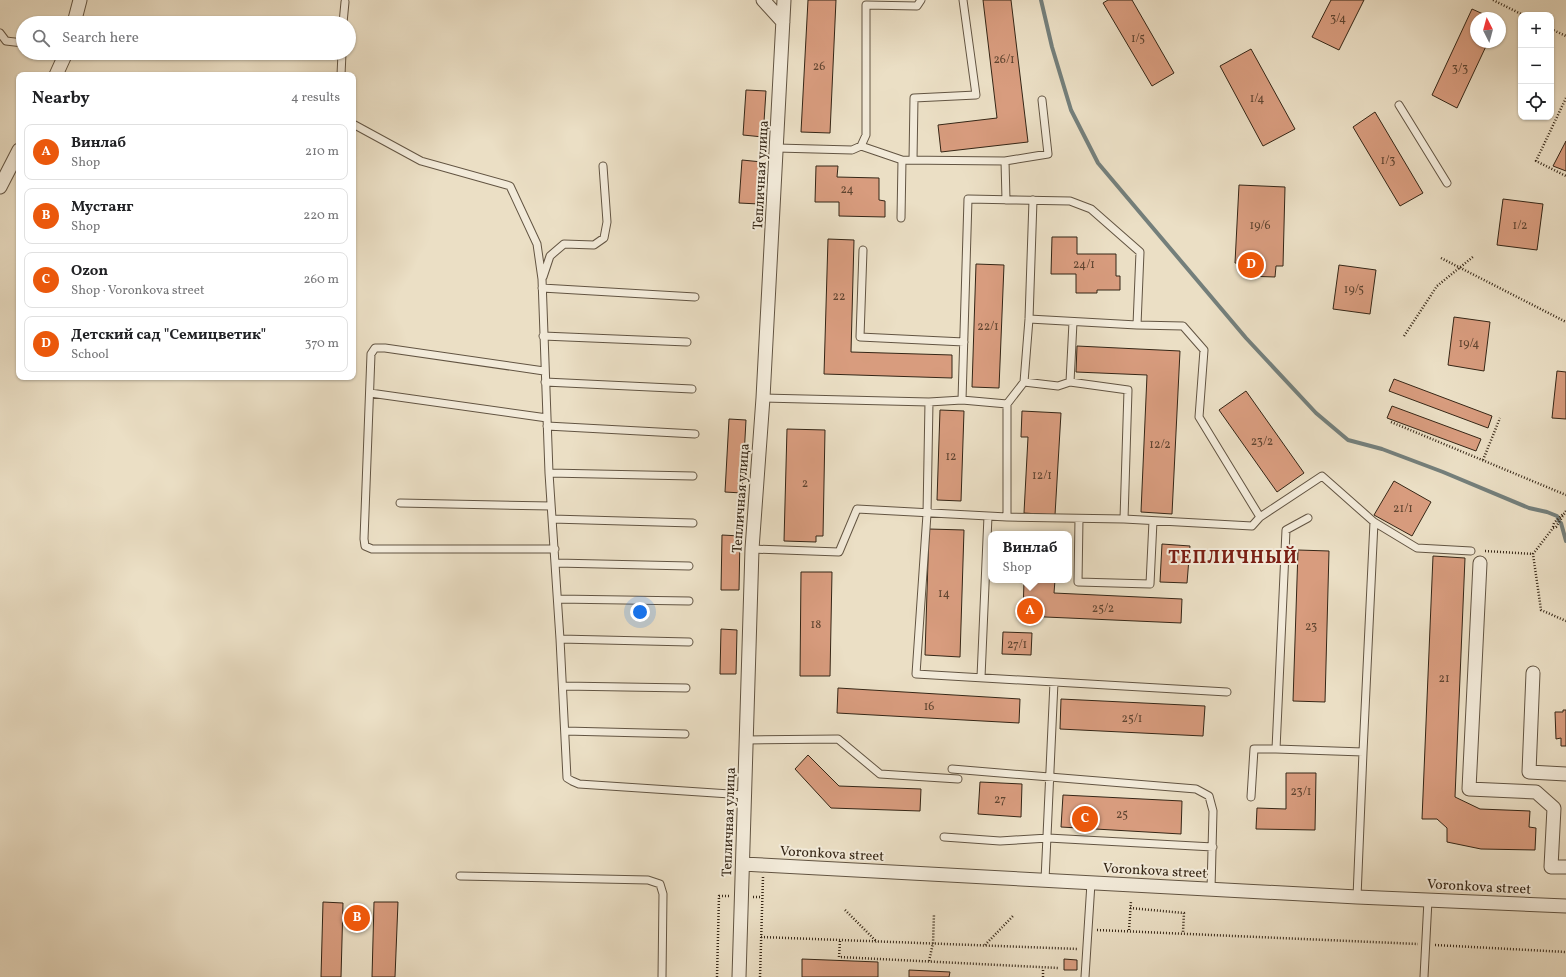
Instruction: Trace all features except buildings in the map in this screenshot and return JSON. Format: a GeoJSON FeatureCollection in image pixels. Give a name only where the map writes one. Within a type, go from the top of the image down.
{"type":"FeatureCollection","features":[{"type":"Feature","properties":{"kind":"street"},"geometry":{"type":"LineString","coordinates":[[76,16],[80,0]]}},
{"type":"Feature","properties":{"kind":"street"},"geometry":{"type":"LineString","coordinates":[[763,0],[783,22]]}},
{"type":"Feature","properties":{"kind":"street","name":"Тепличная улица"},"geometry":{"type":"LineString","coordinates":[[739,977],[752,549],[763,398],[778,148],[784,0]]}},
{"type":"Feature","properties":{"kind":"street"},"geometry":{"type":"LineString","coordinates":[[57,72],[63,60]]}},
{"type":"Feature","properties":{"kind":"street"},"geometry":{"type":"LineString","coordinates":[[0,187],[16,156]]}},
{"type":"Feature","properties":{"kind":"street"},"geometry":{"type":"LineString","coordinates":[[1480,563],[1469,789],[1536,792],[1554,808],[1552,867],[1566,867]]}},
{"type":"Feature","properties":{"kind":"street"},"geometry":{"type":"LineString","coordinates":[[1533,673],[1529,772],[1566,774]]}},
{"type":"Feature","properties":{"kind":"street","name":"Voronkova street"},"geometry":{"type":"LineString","coordinates":[[743,864],[1357,897],[1566,906]]}},
{"type":"Feature","properties":{"kind":"lane"},"geometry":{"type":"LineString","coordinates":[[778,148],[852,150],[861,146],[866,135],[866,5],[917,6],[921,0]]}},
{"type":"Feature","properties":{"kind":"lane"},"geometry":{"type":"LineString","coordinates":[[913,160],[914,98],[976,96],[963,0]]}},
{"type":"Feature","properties":{"kind":"lane"},"geometry":{"type":"LineString","coordinates":[[344,2],[344,16]]}},
{"type":"Feature","properties":{"kind":"lane"},"geometry":{"type":"LineString","coordinates":[[0,33],[6,41],[16,42]]}},
{"type":"Feature","properties":{"kind":"lane"},"geometry":{"type":"LineString","coordinates":[[341,72],[342,60]]}},
{"type":"Feature","properties":{"kind":"lane"},"geometry":{"type":"LineString","coordinates":[[861,146],[902,160],[1005,161],[1048,154],[1042,100]]}},
{"type":"Feature","properties":{"kind":"lane"},"geometry":{"type":"LineString","coordinates":[[1399,105],[1448,183]]}},
{"type":"Feature","properties":{"kind":"lane"},"geometry":{"type":"LineString","coordinates":[[356,126],[420,160],[510,186],[537,244],[542,280],[544,371],[549,472],[556,563],[567,778],[572,782],[579,784],[745,795]]}},
{"type":"Feature","properties":{"kind":"lane"},"geometry":{"type":"LineString","coordinates":[[901,218],[902,160]]}},
{"type":"Feature","properties":{"kind":"lane"},"geometry":{"type":"LineString","coordinates":[[1005,161],[1006,200]]}},
{"type":"Feature","properties":{"kind":"lane"},"geometry":{"type":"LineString","coordinates":[[542,280],[550,256],[564,244],[594,245],[604,238],[606,222],[603,166]]}},
{"type":"Feature","properties":{"kind":"lane"},"geometry":{"type":"LineString","coordinates":[[962,400],[968,199],[1070,201],[1090,209],[1140,252],[1138,325]]}},
{"type":"Feature","properties":{"kind":"lane"},"geometry":{"type":"LineString","coordinates":[[1007,517],[1007,404],[1024,382],[1029,319],[1033,200]]}},
{"type":"Feature","properties":{"kind":"lane"},"geometry":{"type":"LineString","coordinates":[[863,250],[860,337],[964,342]]}},
{"type":"Feature","properties":{"kind":"lane"},"geometry":{"type":"LineString","coordinates":[[542,288],[695,297]]}},
{"type":"Feature","properties":{"kind":"lane"},"geometry":{"type":"LineString","coordinates":[[1029,319],[1183,326],[1204,350],[1199,417],[1260,517]]}},
{"type":"Feature","properties":{"kind":"lane"},"geometry":{"type":"LineString","coordinates":[[1070,382],[1073,322]]}},
{"type":"Feature","properties":{"kind":"lane"},"geometry":{"type":"LineString","coordinates":[[543,336],[687,342]]}},
{"type":"Feature","properties":{"kind":"lane"},"geometry":{"type":"LineString","coordinates":[[544,371],[384,348],[375,348],[371,354],[364,539],[365,546],[372,549],[555,549]]}},
{"type":"Feature","properties":{"kind":"lane"},"geometry":{"type":"LineString","coordinates":[[545,382],[692,389]]}},
{"type":"Feature","properties":{"kind":"lane"},"geometry":{"type":"LineString","coordinates":[[1024,382],[1058,386],[1070,382],[1128,390],[1124,519]]}},
{"type":"Feature","properties":{"kind":"lane"},"geometry":{"type":"LineString","coordinates":[[370,393],[547,418]]}},
{"type":"Feature","properties":{"kind":"lane"},"geometry":{"type":"LineString","coordinates":[[763,398],[929,402],[962,400],[1007,404]]}},
{"type":"Feature","properties":{"kind":"lane"},"geometry":{"type":"LineString","coordinates":[[929,402],[927,514],[916,674],[1227,692]]}},
{"type":"Feature","properties":{"kind":"lane"},"geometry":{"type":"LineString","coordinates":[[547,426],[695,434]]}},
{"type":"Feature","properties":{"kind":"lane"},"geometry":{"type":"LineString","coordinates":[[549,472],[693,476]]}},
{"type":"Feature","properties":{"kind":"lane"},"geometry":{"type":"LineString","coordinates":[[752,549],[839,552],[857,509],[927,514],[1124,519],[1252,526],[1260,517],[1322,476],[1374,522],[1416,548],[1471,551]]}},
{"type":"Feature","properties":{"kind":"lane"},"geometry":{"type":"LineString","coordinates":[[400,502],[551,506]]}},
{"type":"Feature","properties":{"kind":"lane"},"geometry":{"type":"LineString","coordinates":[[981,677],[988,516]]}},
{"type":"Feature","properties":{"kind":"lane"},"geometry":{"type":"LineString","coordinates":[[1276,749],[1286,530],[1308,518]]}},
{"type":"Feature","properties":{"kind":"lane"},"geometry":{"type":"LineString","coordinates":[[552,519],[693,523]]}},
{"type":"Feature","properties":{"kind":"lane"},"geometry":{"type":"LineString","coordinates":[[1079,519],[1078,582],[1150,584],[1153,521]]}},
{"type":"Feature","properties":{"kind":"lane"},"geometry":{"type":"LineString","coordinates":[[1357,897],[1374,522]]}},
{"type":"Feature","properties":{"kind":"lane"},"geometry":{"type":"LineString","coordinates":[[556,563],[689,566]]}},
{"type":"Feature","properties":{"kind":"lane"},"geometry":{"type":"LineString","coordinates":[[558,599],[690,601]]}},
{"type":"Feature","properties":{"kind":"lane"},"geometry":{"type":"LineString","coordinates":[[560,639],[689,642]]}},
{"type":"Feature","properties":{"kind":"lane"},"geometry":{"type":"LineString","coordinates":[[1045,880],[1054,682]]}},
{"type":"Feature","properties":{"kind":"lane"},"geometry":{"type":"LineString","coordinates":[[563,686],[686,688]]}},
{"type":"Feature","properties":{"kind":"lane"},"geometry":{"type":"LineString","coordinates":[[565,731],[684,734]]}},
{"type":"Feature","properties":{"kind":"lane"},"geometry":{"type":"LineString","coordinates":[[747,740],[838,739],[880,774],[958,779]]}},
{"type":"Feature","properties":{"kind":"lane"},"geometry":{"type":"LineString","coordinates":[[1251,798],[1254,749],[1363,752]]}},
{"type":"Feature","properties":{"kind":"lane"},"geometry":{"type":"LineString","coordinates":[[952,769],[1050,776],[1058,779],[1196,789],[1209,796],[1213,811],[1211,889]]}},
{"type":"Feature","properties":{"kind":"lane"},"geometry":{"type":"LineString","coordinates":[[944,837],[1000,841],[1048,838],[1213,847]]}},
{"type":"Feature","properties":{"kind":"lane"},"geometry":{"type":"LineString","coordinates":[[460,876],[648,880],[660,884],[663,894],[662,977]]}},
{"type":"Feature","properties":{"kind":"lane"},"geometry":{"type":"LineString","coordinates":[[1085,977],[1091,883]]}},
{"type":"Feature","properties":{"kind":"lane"},"geometry":{"type":"LineString","coordinates":[[1424,977],[1428,900]]}},
{"type":"Feature","properties":{"kind":"path"},"geometry":{"type":"LineString","coordinates":[[1493,0],[1518,12]]}},
{"type":"Feature","properties":{"kind":"path"},"geometry":{"type":"LineString","coordinates":[[1554,30],[1566,36]]}},
{"type":"Feature","properties":{"kind":"path"},"geometry":{"type":"LineString","coordinates":[[1566,98],[1536,162],[1566,176]]}},
{"type":"Feature","properties":{"kind":"path"},"geometry":{"type":"LineString","coordinates":[[1404,336],[1437,286],[1474,256]]}},
{"type":"Feature","properties":{"kind":"path"},"geometry":{"type":"LineString","coordinates":[[1441,258],[1566,322]]}},
{"type":"Feature","properties":{"kind":"path"},"geometry":{"type":"LineString","coordinates":[[1483,460],[1500,418]]}},
{"type":"Feature","properties":{"kind":"path"},"geometry":{"type":"LineString","coordinates":[[1391,422],[1566,495]]}},
{"type":"Feature","properties":{"kind":"path"},"geometry":{"type":"LineString","coordinates":[[1553,528],[1554,523],[1560,515],[1565,512]]}},
{"type":"Feature","properties":{"kind":"path"},"geometry":{"type":"LineString","coordinates":[[1565,512],[1563,518],[1556,527],[1553,528],[1533,554],[1541,610],[1566,621]]}},
{"type":"Feature","properties":{"kind":"path"},"geometry":{"type":"LineString","coordinates":[[1471,551],[1533,554]]}},
{"type":"Feature","properties":{"kind":"path"},"geometry":{"type":"LineString","coordinates":[[760,977],[763,865]]}},
{"type":"Feature","properties":{"kind":"path"},"geometry":{"type":"LineString","coordinates":[[717,977],[719,896],[762,897]]}},
{"type":"Feature","properties":{"kind":"path"},"geometry":{"type":"LineString","coordinates":[[1129,930],[1131,901]]}},
{"type":"Feature","properties":{"kind":"path"},"geometry":{"type":"LineString","coordinates":[[1130,908],[1184,913],[1183,932]]}},
{"type":"Feature","properties":{"kind":"path"},"geometry":{"type":"LineString","coordinates":[[845,910],[878,942]]}},
{"type":"Feature","properties":{"kind":"path"},"geometry":{"type":"LineString","coordinates":[[929,961],[933,944],[934,914]]}},
{"type":"Feature","properties":{"kind":"path"},"geometry":{"type":"LineString","coordinates":[[984,946],[1013,916]]}},
{"type":"Feature","properties":{"kind":"path"},"geometry":{"type":"LineString","coordinates":[[1088,929],[1183,932],[1566,952]]}},
{"type":"Feature","properties":{"kind":"path"},"geometry":{"type":"LineString","coordinates":[[761,938],[1087,949]]}},
{"type":"Feature","properties":{"kind":"path"},"geometry":{"type":"LineString","coordinates":[[840,941],[840,957],[1060,968]]}},
{"type":"Feature","properties":{"kind":"path"},"geometry":{"type":"LineString","coordinates":[[1043,968],[1043,977]]}},
{"type":"Feature","properties":{"kind":"waterway"},"geometry":{"type":"LineString","coordinates":[[1041,0],[1052,47],[1071,110],[1098,163],[1246,338],[1316,413],[1348,440],[1382,449],[1443,472],[1529,508],[1557,516],[1559,521]]}},
{"type":"Feature","properties":{"kind":"waterway"},"geometry":{"type":"LineString","coordinates":[[1561,523],[1566,541]]}},
{"type":"Feature","properties":{"kind":"place","name":"Детский сад \"Семицветик\""},"geometry":{"type":"Point","coordinates":[1251,265]}},
{"type":"Feature","properties":{"kind":"place","name":"Винлаб"},"geometry":{"type":"Point","coordinates":[1030,611]}},
{"type":"Feature","properties":{"kind":"place","name":"Ozon"},"geometry":{"type":"Point","coordinates":[1085,819]}},
{"type":"Feature","properties":{"kind":"place","name":"Мустанг"},"geometry":{"type":"Point","coordinates":[357,918]}},
{"type":"Feature","properties":{"kind":"district","name":"ТЕПЛИЧНЫЙ"},"geometry":{"type":"Point","coordinates":[1233,557]}}]}
